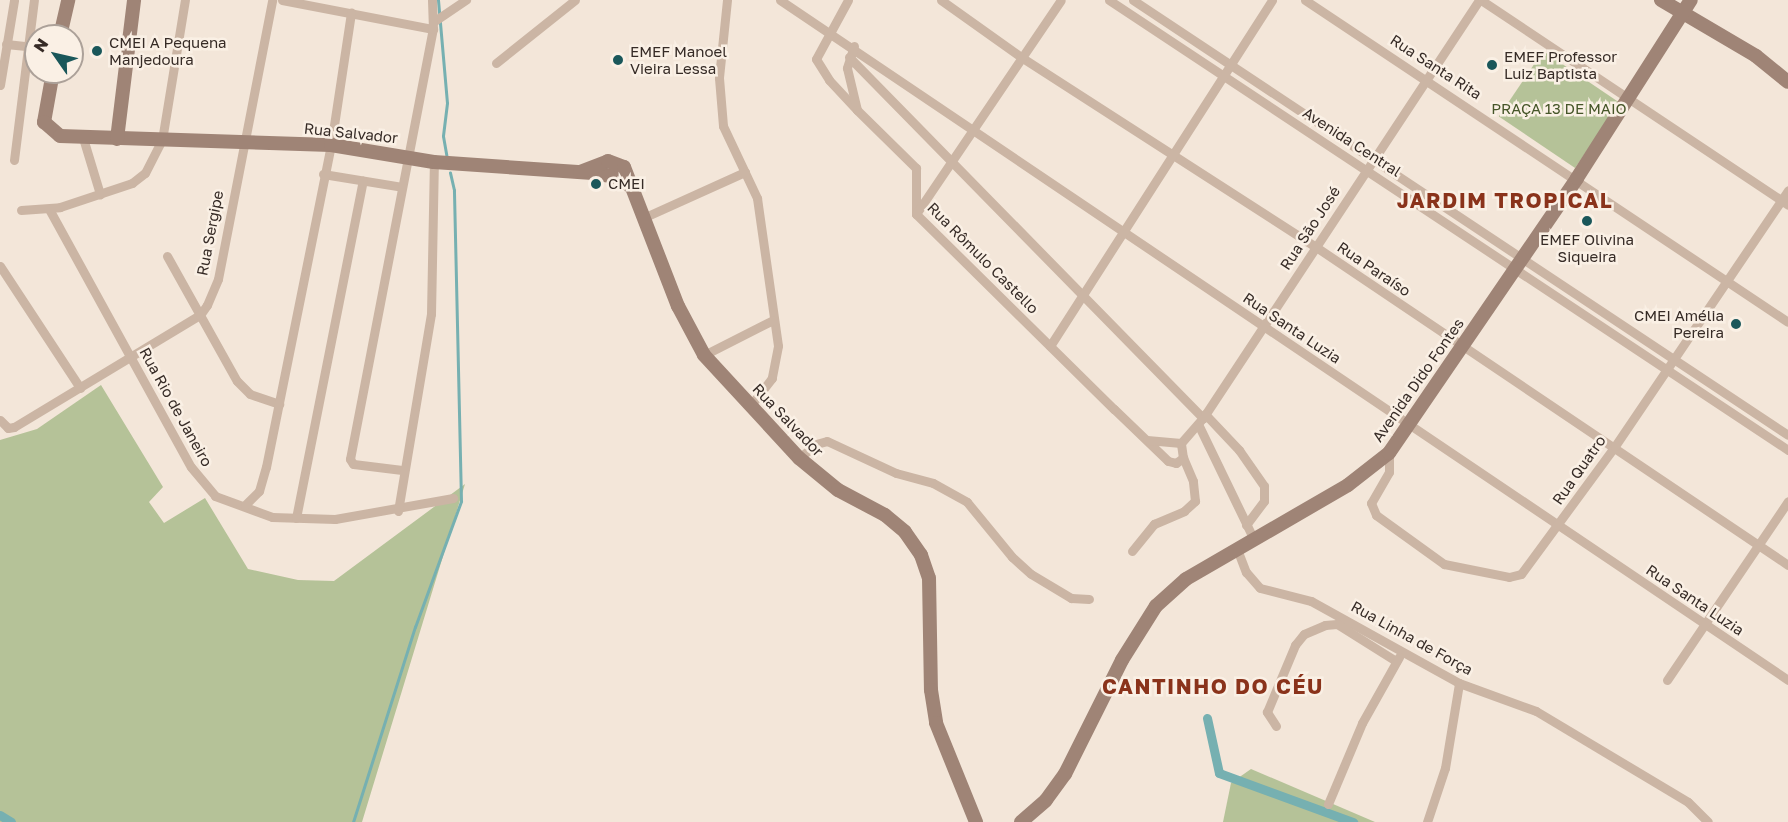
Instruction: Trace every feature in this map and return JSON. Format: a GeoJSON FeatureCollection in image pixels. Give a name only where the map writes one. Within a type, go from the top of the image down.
{"type":"FeatureCollection","features":[{"type":"Feature","properties":{"kind":"street"},"geometry":{"type":"LineString","coordinates":[[0,85],[14,0]]}},
{"type":"Feature","properties":{"kind":"street"},"geometry":{"type":"LineString","coordinates":[[33,24],[34,0]]}},
{"type":"Feature","properties":{"kind":"street"},"geometry":{"type":"LineString","coordinates":[[63,24],[68,0]]}},
{"type":"Feature","properties":{"kind":"street"},"geometry":{"type":"LineString","coordinates":[[117,139],[134,0]]}},
{"type":"Feature","properties":{"kind":"street"},"geometry":{"type":"LineString","coordinates":[[21,210],[49,209],[139,180],[162,140],[185,0]]}},
{"type":"Feature","properties":{"kind":"street","name":"Rua Sergipe"},"geometry":{"type":"LineString","coordinates":[[200,315],[218,279],[272,0]]}},
{"type":"Feature","properties":{"kind":"street"},"geometry":{"type":"LineString","coordinates":[[282,0],[351,14],[436,22],[466,0]]}},
{"type":"Feature","properties":{"kind":"street"},"geometry":{"type":"LineString","coordinates":[[402,470],[353,464],[350,459],[436,22],[432,0]]}},
{"type":"Feature","properties":{"kind":"street"},"geometry":{"type":"LineString","coordinates":[[496,63],[575,0]]}},
{"type":"Feature","properties":{"kind":"street"},"geometry":{"type":"LineString","coordinates":[[727,0],[719,78],[723,126],[745,172],[760,211],[776,363],[772,378],[751,405]]}},
{"type":"Feature","properties":{"kind":"street","name":"Rua Santa Luzia"},"geometry":{"type":"LineString","coordinates":[[780,0],[827,33],[854,46],[1123,233],[1788,680]]}},
{"type":"Feature","properties":{"kind":"street"},"geometry":{"type":"LineString","coordinates":[[827,33],[848,0]]}},
{"type":"Feature","properties":{"kind":"street","name":"Rua Paraíso"},"geometry":{"type":"LineString","coordinates":[[941,0],[1021,57],[1316,248],[1461,347],[1615,446],[1788,565]]}},
{"type":"Feature","properties":{"kind":"street"},"geometry":{"type":"LineString","coordinates":[[916,214],[949,161],[1061,0]]}},
{"type":"Feature","properties":{"kind":"street","name":"Avenida Central"},"geometry":{"type":"LineString","coordinates":[[1109,0],[1367,169],[1674,360],[1788,435]]}},
{"type":"Feature","properties":{"kind":"street","name":"Avenida Central"},"geometry":{"type":"LineString","coordinates":[[1133,0],[1372,159],[1667,369],[1788,450]]}},
{"type":"Feature","properties":{"kind":"street"},"geometry":{"type":"LineString","coordinates":[[1050,346],[1221,75],[1272,0]]}},
{"type":"Feature","properties":{"kind":"street","name":"Rua Santa Rita"},"geometry":{"type":"LineString","coordinates":[[1305,0],[1577,178],[1788,322]]}},
{"type":"Feature","properties":{"kind":"street"},"geometry":{"type":"LineString","coordinates":[[1480,0],[1784,202]]}},
{"type":"Feature","properties":{"kind":"street","name":"Rua São José"},"geometry":{"type":"LineString","coordinates":[[1180,443],[1202,419],[1316,248],[1372,159],[1480,0]]}},
{"type":"Feature","properties":{"kind":"street"},"geometry":{"type":"LineString","coordinates":[[1661,0],[1756,56],[1788,82]]}},
{"type":"Feature","properties":{"kind":"street","name":"Avenida Dido Fontes"},"geometry":{"type":"LineString","coordinates":[[1021,822],[1046,800],[1065,774],[1122,660],[1156,606],[1186,579],[1253,538],[1348,485],[1389,453],[1577,178],[1691,0]]}},
{"type":"Feature","properties":{"kind":"street"},"geometry":{"type":"LineString","coordinates":[[245,505],[259,492],[279,404],[323,174],[331,145],[351,14]]}},
{"type":"Feature","properties":{"kind":"street","name":"Rua Rômulo Castello"},"geometry":{"type":"LineString","coordinates":[[827,33],[817,55],[818,64],[857,110],[916,168],[916,214],[1168,461],[1176,463],[1183,458]]}},
{"type":"Feature","properties":{"kind":"street"},"geometry":{"type":"LineString","coordinates":[[6,44],[24,46]]}},
{"type":"Feature","properties":{"kind":"street"},"geometry":{"type":"LineString","coordinates":[[854,46],[849,57],[848,68],[857,110]]}},
{"type":"Feature","properties":{"kind":"street"},"geometry":{"type":"LineString","coordinates":[[849,57],[1082,298],[1245,459],[1264,486],[1264,501],[1246,525]]}},
{"type":"Feature","properties":{"kind":"street"},"geometry":{"type":"LineString","coordinates":[[14,160],[26,84]]}},
{"type":"Feature","properties":{"kind":"street","name":"Rua Salvador"},"geometry":{"type":"LineString","coordinates":[[51,84],[44,122],[60,136],[331,145],[434,162],[580,172],[608,161],[619,163],[678,306],[704,355],[799,458],[838,490],[885,515],[906,532],[921,555],[929,578],[931,690],[936,723],[976,822]]}},
{"type":"Feature","properties":{"kind":"street"},"geometry":{"type":"LineString","coordinates":[[83,138],[100,194]]}},
{"type":"Feature","properties":{"kind":"street"},"geometry":{"type":"LineString","coordinates":[[398,510],[402,470],[431,314],[434,162]]}},
{"type":"Feature","properties":{"kind":"street"},"geometry":{"type":"LineString","coordinates":[[643,218],[745,172]]}},
{"type":"Feature","properties":{"kind":"street"},"geometry":{"type":"LineString","coordinates":[[323,174],[402,187]]}},
{"type":"Feature","properties":{"kind":"street"},"geometry":{"type":"LineString","coordinates":[[296,518],[363,181]]}},
{"type":"Feature","properties":{"kind":"street","name":"Rua Quatro"},"geometry":{"type":"LineString","coordinates":[[1389,453],[1391,466],[1371,503],[1373,512],[1444,564],[1515,576],[1527,568],[1615,446],[1725,281],[1784,202],[1788,190]]}},
{"type":"Feature","properties":{"kind":"street","name":"Rua Rio de Janeiro"},"geometry":{"type":"LineString","coordinates":[[49,209],[206,490],[272,517],[296,518],[335,519],[398,510],[453,498]]}},
{"type":"Feature","properties":{"kind":"street"},"geometry":{"type":"LineString","coordinates":[[167,256],[243,389],[279,404]]}},
{"type":"Feature","properties":{"kind":"street"},"geometry":{"type":"LineString","coordinates":[[0,266],[80,388]]}},
{"type":"Feature","properties":{"kind":"street"},"geometry":{"type":"LineString","coordinates":[[2,423],[14,427],[200,315]]}},
{"type":"Feature","properties":{"kind":"street"},"geometry":{"type":"LineString","coordinates":[[704,355],[773,320]]}},
{"type":"Feature","properties":{"kind":"street"},"geometry":{"type":"LineString","coordinates":[[1202,419],[1253,538]]}},
{"type":"Feature","properties":{"kind":"street"},"geometry":{"type":"LineString","coordinates":[[1132,551],[1154,524],[1184,511],[1195,501],[1193,481],[1183,458],[1180,443],[1147,440]]}},
{"type":"Feature","properties":{"kind":"street"},"geometry":{"type":"LineString","coordinates":[[799,458],[816,444],[827,441],[896,473],[933,483],[967,502],[1012,557],[1031,574],[1071,598],[1089,599]]}},
{"type":"Feature","properties":{"kind":"street"},"geometry":{"type":"LineString","coordinates":[[1666,680],[1788,501]]}},
{"type":"Feature","properties":{"kind":"street","name":"Rua Linha de Força"},"geometry":{"type":"LineString","coordinates":[[1237,549],[1246,572],[1260,588],[1311,601],[1399,656],[1459,683],[1536,711],[1688,802],[1708,822]]}},
{"type":"Feature","properties":{"kind":"street"},"geometry":{"type":"LineString","coordinates":[[1276,726],[1267,712],[1295,645],[1304,634],[1337,624],[1399,656],[1362,723],[1328,804]]}},
{"type":"Feature","properties":{"kind":"street"},"geometry":{"type":"LineString","coordinates":[[1427,822],[1445,768],[1459,683]]}},
{"type":"Feature","properties":{"kind":"green space","name":"PRAÇA 13 DE MAIO"},"geometry":{"type":"Polygon","coordinates":[[[1543,51],[1619,102],[1575,168],[1499,116],[1543,51]]]}},
{"type":"Feature","properties":{"kind":"green space"},"geometry":{"type":"Polygon","coordinates":[[[101,385],[163,487],[149,502],[164,523],[205,498],[248,569],[298,580],[334,581],[465,484],[362,822],[0,822],[0,440],[37,429],[101,385]]]}},
{"type":"Feature","properties":{"kind":"green space"},"geometry":{"type":"Polygon","coordinates":[[[1251,769],[1375,822],[1223,822],[1231,783],[1251,769]]]}},
{"type":"Feature","properties":{"kind":"waterway"},"geometry":{"type":"LineString","coordinates":[[438,0],[447,103],[443,136],[447,158]]}},
{"type":"Feature","properties":{"kind":"waterway"},"geometry":{"type":"LineString","coordinates":[[353,822],[415,627],[461,501],[454,190],[450,172]]}},
{"type":"Feature","properties":{"kind":"waterway"},"geometry":{"type":"LineString","coordinates":[[1207,718],[1219,773],[1353,822]]}},
{"type":"Feature","properties":{"kind":"waterway"},"geometry":{"type":"LineString","coordinates":[[0,815],[11,822]]}},
{"type":"Feature","properties":{"kind":"place","name":"CMEI A Pequena Manjedoura"},"geometry":{"type":"Point","coordinates":[97,51]}},
{"type":"Feature","properties":{"kind":"place","name":"EMEF Manoel Vieira Lessa"},"geometry":{"type":"Point","coordinates":[618,60]}},
{"type":"Feature","properties":{"kind":"place","name":"EMEF Professor Luiz Baptista"},"geometry":{"type":"Point","coordinates":[1492,65]}},
{"type":"Feature","properties":{"kind":"place","name":"CMEI"},"geometry":{"type":"Point","coordinates":[596,184]}},
{"type":"Feature","properties":{"kind":"place","name":"EMEF Olivina Siqueira"},"geometry":{"type":"Point","coordinates":[1587,221]}},
{"type":"Feature","properties":{"kind":"place","name":"CMEI Amélia Pereira"},"geometry":{"type":"Point","coordinates":[1736,324]}},
{"type":"Feature","properties":{"kind":"district","name":"JARDIM TROPICAL"},"geometry":{"type":"Point","coordinates":[1505,200]}},
{"type":"Feature","properties":{"kind":"district","name":"CANTINHO DO CÉU"},"geometry":{"type":"Point","coordinates":[1213,686]}}]}
